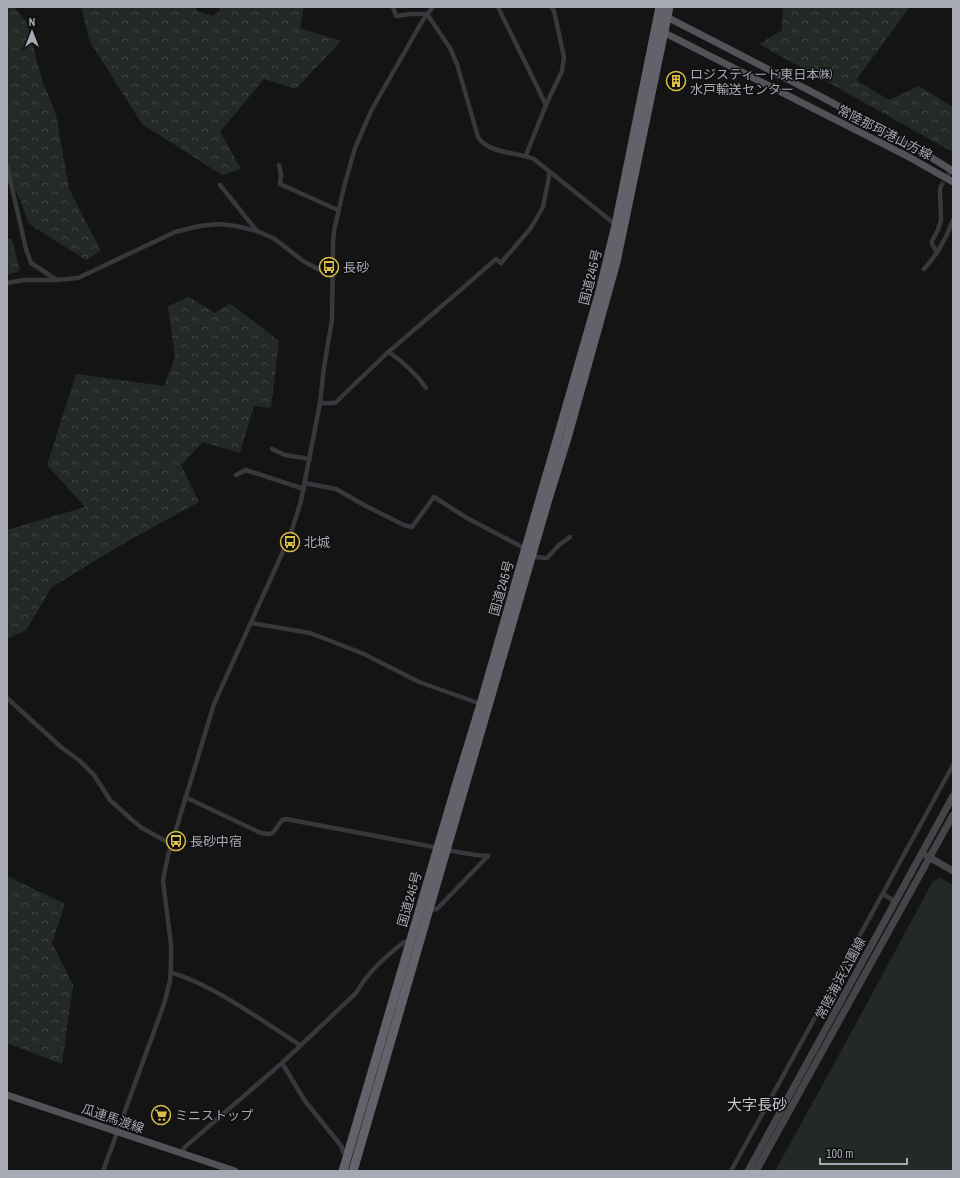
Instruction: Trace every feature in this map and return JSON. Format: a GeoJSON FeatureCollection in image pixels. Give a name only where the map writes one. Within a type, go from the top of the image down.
{"type":"FeatureCollection","features":[{"type":"Feature","properties":{"kind":"highway","name":"国道245号"},"geometry":{"type":"LineString","coordinates":[[353,1171],[405,989],[447,850],[600,291],[620,226],[665,33],[669,7]]}},
{"type":"Feature","properties":{"kind":"highway","name":"国道245号"},"geometry":{"type":"LineString","coordinates":[[620,226],[659,10]]}},
{"type":"Feature","properties":{"kind":"highway","name":"国道245号"},"geometry":{"type":"LineString","coordinates":[[343,1171],[481,704],[529,552]]}},
{"type":"Feature","properties":{"kind":"main road","name":"常陸那珂港山方線"},"geometry":{"type":"LineString","coordinates":[[659,10],[668,17],[914,147],[953,171]]}},
{"type":"Feature","properties":{"kind":"main road","name":"常陸那珂港山方線"},"geometry":{"type":"LineString","coordinates":[[656,28],[909,157],[953,182]]}},
{"type":"Feature","properties":{"kind":"main road","name":"常陸海浜公園線"},"geometry":{"type":"LineString","coordinates":[[748,1171],[840,1004],[894,901],[953,796]]}},
{"type":"Feature","properties":{"kind":"main road","name":"常陸海浜公園線"},"geometry":{"type":"LineString","coordinates":[[756,1171],[953,815]]}},
{"type":"Feature","properties":{"kind":"main road"},"geometry":{"type":"LineString","coordinates":[[921,853],[953,870]]}},
{"type":"Feature","properties":{"kind":"main road","name":"瓜連馬渡線"},"geometry":{"type":"LineString","coordinates":[[7,1095],[235,1171]]}},
{"type":"Feature","properties":{"kind":"street"},"geometry":{"type":"LineString","coordinates":[[393,7],[396,16],[427,14]]}},
{"type":"Feature","properties":{"kind":"street"},"geometry":{"type":"LineString","coordinates":[[104,1171],[164,1004],[171,973],[171,945],[163,880],[171,844],[214,704],[290,536],[304,488],[320,403],[332,320],[333,243],[338,210],[355,148],[383,90],[427,14],[433,7]]}},
{"type":"Feature","properties":{"kind":"street"},"geometry":{"type":"LineString","coordinates":[[498,7],[546,105]]}},
{"type":"Feature","properties":{"kind":"street"},"geometry":{"type":"LineString","coordinates":[[526,156],[546,105],[562,71],[564,56],[554,11],[551,7]]}},
{"type":"Feature","properties":{"kind":"street"},"geometry":{"type":"LineString","coordinates":[[427,14],[450,48],[457,64],[478,137],[485,145],[500,151],[526,156],[534,160],[620,226]]}},
{"type":"Feature","properties":{"kind":"street"},"geometry":{"type":"LineString","coordinates":[[279,165],[281,175],[280,184],[338,210]]}},
{"type":"Feature","properties":{"kind":"street"},"geometry":{"type":"LineString","coordinates":[[7,166],[26,249],[31,263],[57,280]]}},
{"type":"Feature","properties":{"kind":"street"},"geometry":{"type":"LineString","coordinates":[[320,403],[335,403],[389,352],[496,259],[502,263],[530,229],[543,207],[549,172]]}},
{"type":"Feature","properties":{"kind":"street"},"geometry":{"type":"LineString","coordinates":[[220,185],[257,231]]}},
{"type":"Feature","properties":{"kind":"street"},"geometry":{"type":"LineString","coordinates":[[937,253],[932,241],[941,220],[941,186]]}},
{"type":"Feature","properties":{"kind":"street"},"geometry":{"type":"LineString","coordinates":[[924,269],[945,240],[953,220]]}},
{"type":"Feature","properties":{"kind":"street"},"geometry":{"type":"LineString","coordinates":[[7,283],[24,280],[57,280],[78,278],[175,232],[199,226],[224,225],[257,231],[275,239],[303,261],[333,277]]}},
{"type":"Feature","properties":{"kind":"street"},"geometry":{"type":"LineString","coordinates":[[389,352],[418,377],[426,388]]}},
{"type":"Feature","properties":{"kind":"street"},"geometry":{"type":"LineString","coordinates":[[272,449],[285,455],[310,459]]}},
{"type":"Feature","properties":{"kind":"street"},"geometry":{"type":"LineString","coordinates":[[236,474],[246,470],[304,488]]}},
{"type":"Feature","properties":{"kind":"street"},"geometry":{"type":"LineString","coordinates":[[305,483],[336,489],[378,512],[404,525],[412,527],[434,497],[467,518],[536,557],[547,558],[559,545],[570,537]]}},
{"type":"Feature","properties":{"kind":"street"},"geometry":{"type":"LineString","coordinates":[[251,623],[310,634],[331,641],[364,654],[419,682],[481,704]]}},
{"type":"Feature","properties":{"kind":"street"},"geometry":{"type":"LineString","coordinates":[[7,698],[94,775],[110,800],[131,819],[142,828],[171,844]]}},
{"type":"Feature","properties":{"kind":"street"},"geometry":{"type":"LineString","coordinates":[[731,1171],[953,765]]}},
{"type":"Feature","properties":{"kind":"street"},"geometry":{"type":"LineString","coordinates":[[185,797],[261,833],[273,833],[282,820],[286,819],[447,850],[488,856],[437,909],[429,910]]}},
{"type":"Feature","properties":{"kind":"street"},"geometry":{"type":"LineString","coordinates":[[882,894],[894,901]]}},
{"type":"Feature","properties":{"kind":"street"},"geometry":{"type":"LineString","coordinates":[[181,1153],[185,1147],[282,1063],[356,993],[364,980],[381,960],[404,942],[410,942]]}},
{"type":"Feature","properties":{"kind":"street"},"geometry":{"type":"LineString","coordinates":[[171,973],[199,983],[242,1006],[300,1045]]}},
{"type":"Feature","properties":{"kind":"street"},"geometry":{"type":"LineString","coordinates":[[282,1063],[306,1101],[342,1148],[343,1152]]}},
{"type":"Feature","properties":{"kind":"green space"},"geometry":{"type":"Polygon","coordinates":[[[7,7],[14,7],[27,23],[42,80],[56,114],[69,189],[101,251],[86,260],[29,224],[17,192],[7,183],[7,7]]]}},
{"type":"Feature","properties":{"kind":"green space"},"geometry":{"type":"Polygon","coordinates":[[[81,7],[196,7],[197,11],[212,16],[219,12],[220,7],[304,7],[300,28],[341,41],[296,89],[264,79],[220,132],[241,169],[222,175],[142,124],[90,42],[81,7]]]}},
{"type":"Feature","properties":{"kind":"green space"},"geometry":{"type":"Polygon","coordinates":[[[783,7],[910,7],[856,80],[889,100],[919,86],[953,107],[953,152],[759,44],[782,30],[783,7]]]}},
{"type":"Feature","properties":{"kind":"green space"},"geometry":{"type":"Polygon","coordinates":[[[7,239],[12,239],[20,271],[7,275],[7,239]]]}},
{"type":"Feature","properties":{"kind":"green space"},"geometry":{"type":"Polygon","coordinates":[[[189,297],[215,313],[230,303],[279,341],[271,408],[254,406],[240,453],[203,442],[181,465],[199,502],[126,542],[52,587],[26,630],[7,639],[7,530],[85,507],[47,465],[76,374],[164,386],[175,357],[168,306],[189,297]]]}},
{"type":"Feature","properties":{"kind":"green space"},"geometry":{"type":"Polygon","coordinates":[[[7,876],[65,904],[52,943],[73,985],[62,1064],[7,1043],[7,876]]]}},
{"type":"Feature","properties":{"kind":"green space"},"geometry":{"type":"Polygon","coordinates":[[[941,878],[953,885],[953,1171],[775,1171],[933,881],[941,878]]]}},
{"type":"Feature","properties":{"kind":"tunnel"},"geometry":{"type":"LineString","coordinates":[[941,186],[952,169]]}},
{"type":"Feature","properties":{"kind":"place","name":"ロジスティード東日本㈱ 水戸輸送センター"},"geometry":{"type":"Point","coordinates":[676,81]}},
{"type":"Feature","properties":{"kind":"place","name":"長砂"},"geometry":{"type":"Point","coordinates":[329,267]}},
{"type":"Feature","properties":{"kind":"place","name":"北城"},"geometry":{"type":"Point","coordinates":[290,542]}},
{"type":"Feature","properties":{"kind":"place","name":"長砂中宿"},"geometry":{"type":"Point","coordinates":[176,841]}},
{"type":"Feature","properties":{"kind":"place","name":"ミニストップ"},"geometry":{"type":"Point","coordinates":[161,1115]}},
{"type":"Feature","properties":{"kind":"district","name":"大字長砂"},"geometry":{"type":"Point","coordinates":[757,1105]}}]}
